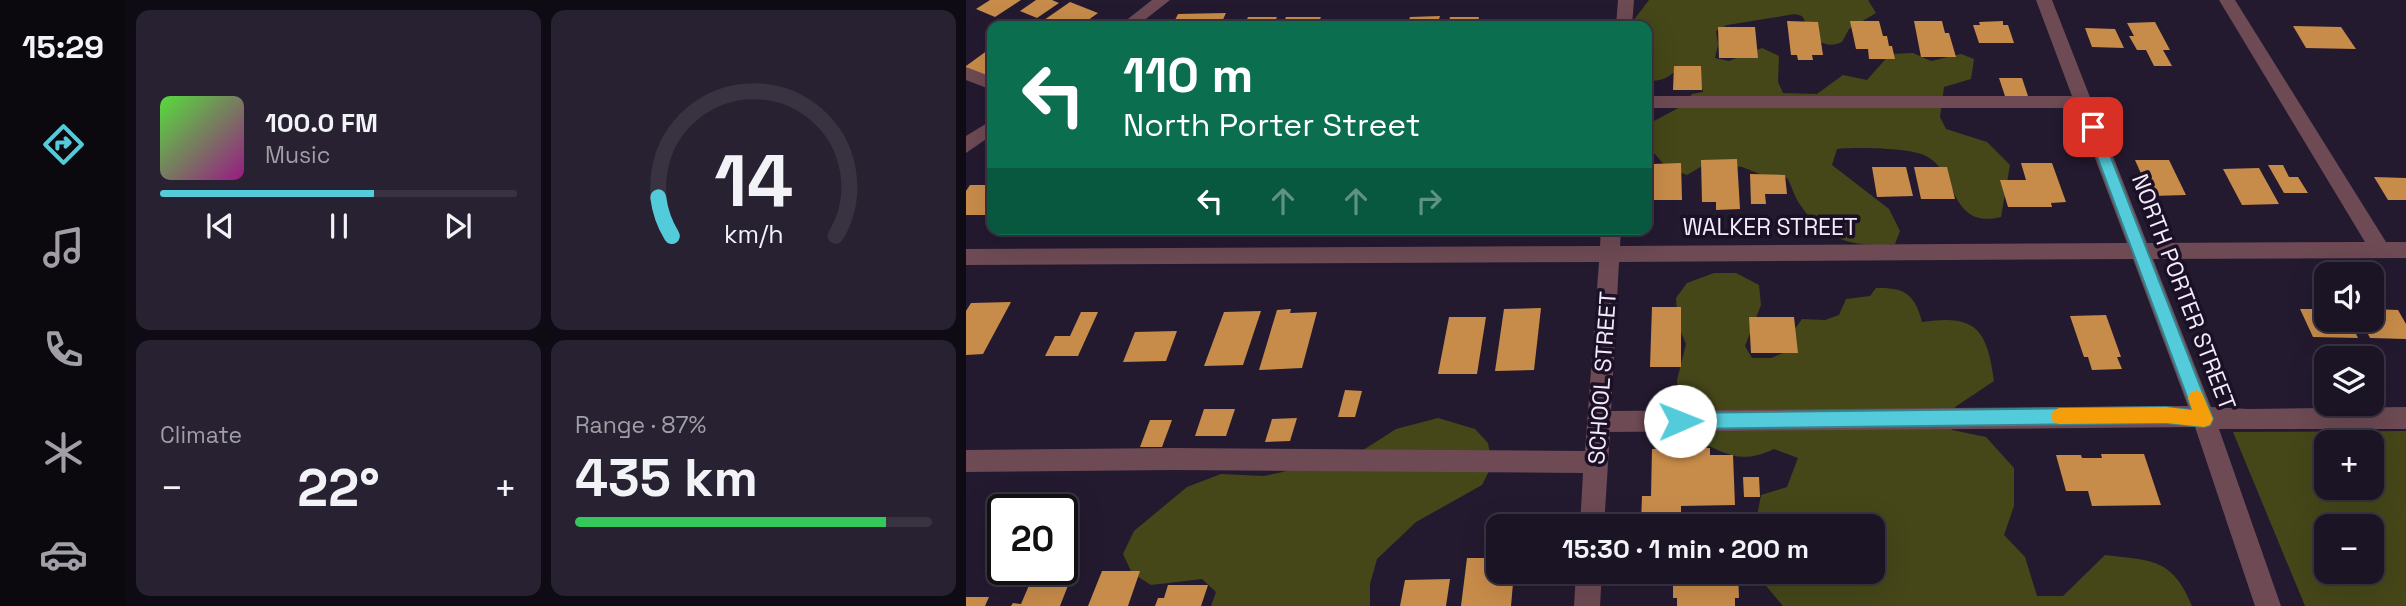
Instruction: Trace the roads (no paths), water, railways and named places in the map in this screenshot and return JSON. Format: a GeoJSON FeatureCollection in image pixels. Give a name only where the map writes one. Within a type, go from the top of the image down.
{"type":"FeatureCollection","features":[{"type":"Feature","properties":{"kind":"street"},"geometry":{"type":"LineString","coordinates":[[1134,21],[1163,0]]}},
{"type":"Feature","properties":{"kind":"street"},"geometry":{"type":"LineString","coordinates":[[1624,21],[1626,0]]}},
{"type":"Feature","properties":{"kind":"street","name":"NORTH PORTER STREET"},"geometry":{"type":"LineString","coordinates":[[2043,0],[2204,419],[2268,606]]}},
{"type":"Feature","properties":{"kind":"street"},"geometry":{"type":"LineString","coordinates":[[2227,0],[2380,250]]}},
{"type":"Feature","properties":{"kind":"street"},"geometry":{"type":"LineString","coordinates":[[966,73],[987,82]]}},
{"type":"Feature","properties":{"kind":"street"},"geometry":{"type":"LineString","coordinates":[[1652,102],[2083,102]]}},
{"type":"Feature","properties":{"kind":"street"},"geometry":{"type":"LineString","coordinates":[[966,146],[987,131]]}},
{"type":"Feature","properties":{"kind":"street","name":"SCHOOL STREET"},"geometry":{"type":"LineString","coordinates":[[1593,514],[1611,235]]}},
{"type":"Feature","properties":{"kind":"street","name":"WALKER STREET"},"geometry":{"type":"LineString","coordinates":[[966,257],[2406,250]]}},
{"type":"Feature","properties":{"kind":"street"},"geometry":{"type":"LineString","coordinates":[[1599,422],[2166,415],[2204,419],[2406,418]]}},
{"type":"Feature","properties":{"kind":"street"},"geometry":{"type":"LineString","coordinates":[[966,461],[1188,459],[1596,462]]}},
{"type":"Feature","properties":{"kind":"street"},"geometry":{"type":"LineString","coordinates":[[1587,606],[1588,584]]}}]}
